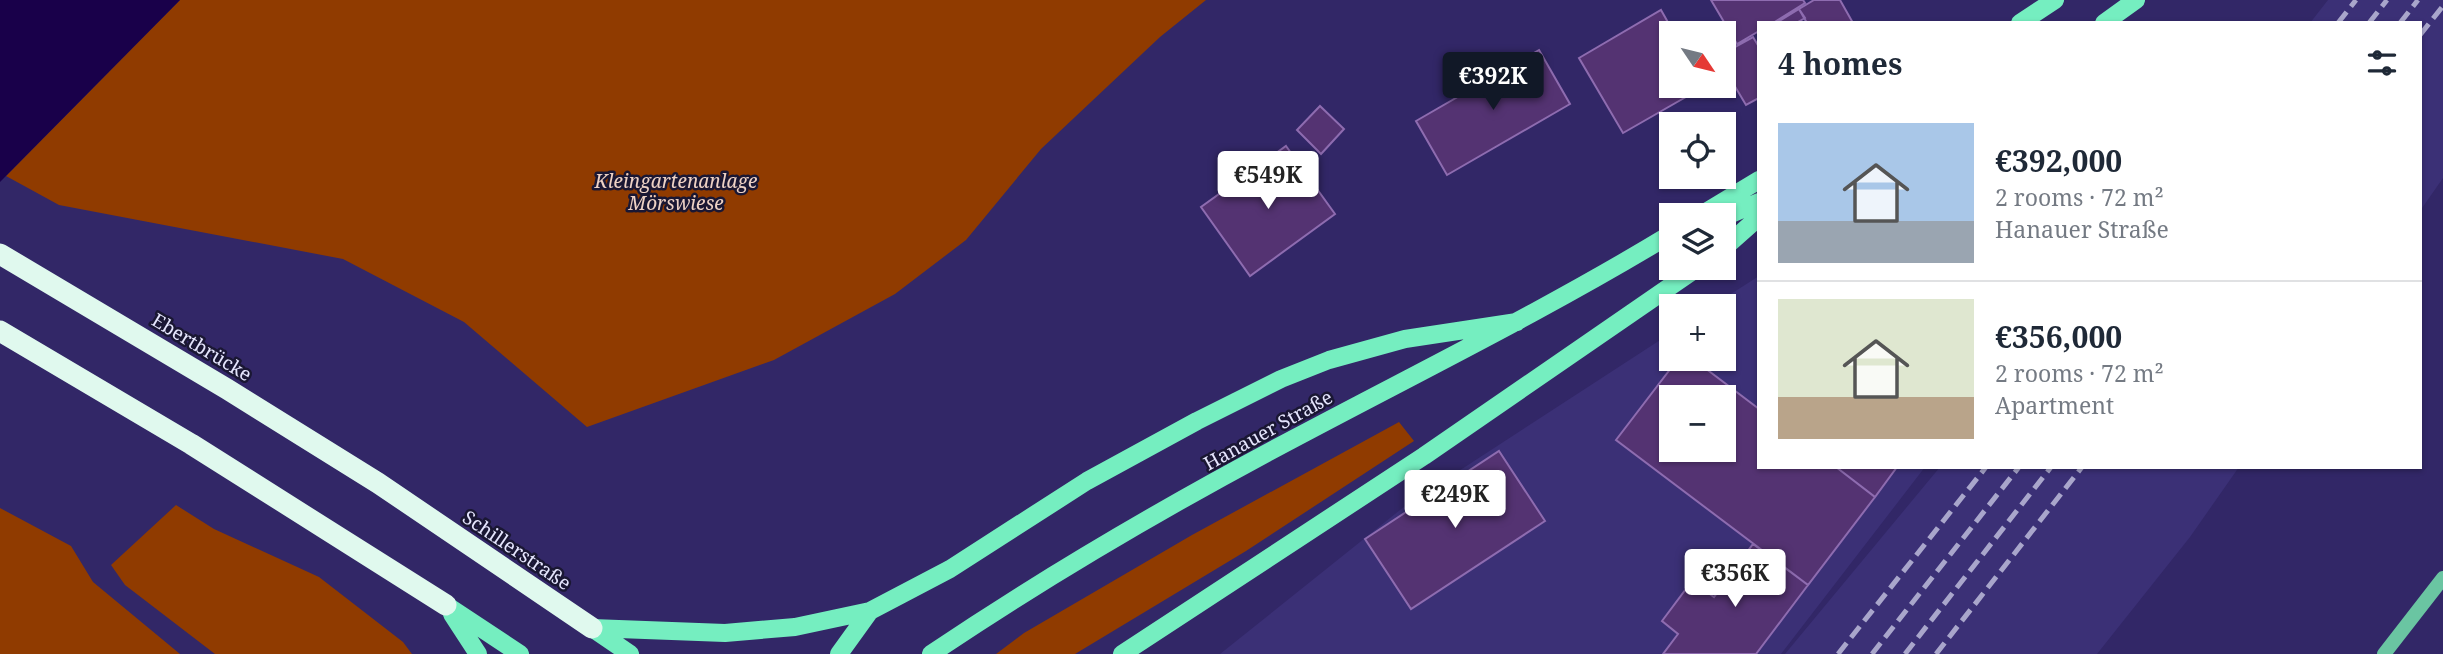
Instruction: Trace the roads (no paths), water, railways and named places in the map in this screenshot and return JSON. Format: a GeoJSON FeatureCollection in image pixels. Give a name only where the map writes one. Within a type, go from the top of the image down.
{"type":"FeatureCollection","features":[{"type":"Feature","properties":{"kind":"highway","name":"Ebertbrücke"},"geometry":{"type":"LineString","coordinates":[[0,254],[378,483]]}},
{"type":"Feature","properties":{"kind":"highway"},"geometry":{"type":"LineString","coordinates":[[0,331],[191,444],[446,606]]}},
{"type":"Feature","properties":{"kind":"highway","name":"Schillerstraße"},"geometry":{"type":"LineString","coordinates":[[378,483],[592,628]]}},
{"type":"Feature","properties":{"kind":"main road"},"geometry":{"type":"LineString","coordinates":[[2023,21],[2055,0]]}},
{"type":"Feature","properties":{"kind":"main road"},"geometry":{"type":"LineString","coordinates":[[2107,21],[2136,0]]}},
{"type":"Feature","properties":{"kind":"main road"},"geometry":{"type":"LineString","coordinates":[[1721,203],[1757,181]]}},
{"type":"Feature","properties":{"kind":"main road"},"geometry":{"type":"LineString","coordinates":[[1736,212],[1757,203]]}},
{"type":"Feature","properties":{"kind":"main road"},"geometry":{"type":"LineString","coordinates":[[1736,237],[1757,219]]}},
{"type":"Feature","properties":{"kind":"main road","name":"Hanauer Straße"},"geometry":{"type":"LineString","coordinates":[[931,654],[1072,563],[1281,446],[1517,322],[1659,240]]}},
{"type":"Feature","properties":{"kind":"main road","name":"Hanauer Straße"},"geometry":{"type":"LineString","coordinates":[[1632,257],[1659,245]]}},
{"type":"Feature","properties":{"kind":"main road"},"geometry":{"type":"LineString","coordinates":[[1122,654],[1458,433],[1680,280]]}},
{"type":"Feature","properties":{"kind":"main road"},"geometry":{"type":"LineString","coordinates":[[592,628],[726,633],[795,627],[870,611],[950,569],[1087,481],[1196,421],[1281,379],[1329,360],[1405,339],[1517,322]]}},
{"type":"Feature","properties":{"kind":"main road"},"geometry":{"type":"LineString","coordinates":[[446,606],[478,654]]}},
{"type":"Feature","properties":{"kind":"main road"},"geometry":{"type":"LineString","coordinates":[[446,606],[520,654]]}},
{"type":"Feature","properties":{"kind":"main road"},"geometry":{"type":"LineString","coordinates":[[839,654],[870,611]]}},
{"type":"Feature","properties":{"kind":"main road","name":"Schillerstraße"},"geometry":{"type":"LineString","coordinates":[[592,628],[630,654]]}},
{"type":"Feature","properties":{"kind":"street"},"geometry":{"type":"LineString","coordinates":[[2384,654],[2443,578]]}},
{"type":"Feature","properties":{"kind":"railway"},"geometry":{"type":"LineString","coordinates":[[2340,21],[2356,0]]}},
{"type":"Feature","properties":{"kind":"railway"},"geometry":{"type":"LineString","coordinates":[[2371,21],[2387,0]]}},
{"type":"Feature","properties":{"kind":"railway"},"geometry":{"type":"LineString","coordinates":[[2402,21],[2418,0]]}},
{"type":"Feature","properties":{"kind":"railway"},"geometry":{"type":"LineString","coordinates":[[2422,32],[2443,6]]}},
{"type":"Feature","properties":{"kind":"railway"},"geometry":{"type":"LineString","coordinates":[[1838,654],[1984,469]]}},
{"type":"Feature","properties":{"kind":"railway"},"geometry":{"type":"LineString","coordinates":[[1872,654],[2017,469]]}},
{"type":"Feature","properties":{"kind":"railway"},"geometry":{"type":"LineString","coordinates":[[1905,654],[2049,469]]}},
{"type":"Feature","properties":{"kind":"railway"},"geometry":{"type":"LineString","coordinates":[[1936,654],[2080,469]]}},
{"type":"Feature","properties":{"kind":"park label","name":"Kleingartenanlage Mörswiese"},"geometry":{"type":"Point","coordinates":[676,192]}}]}
